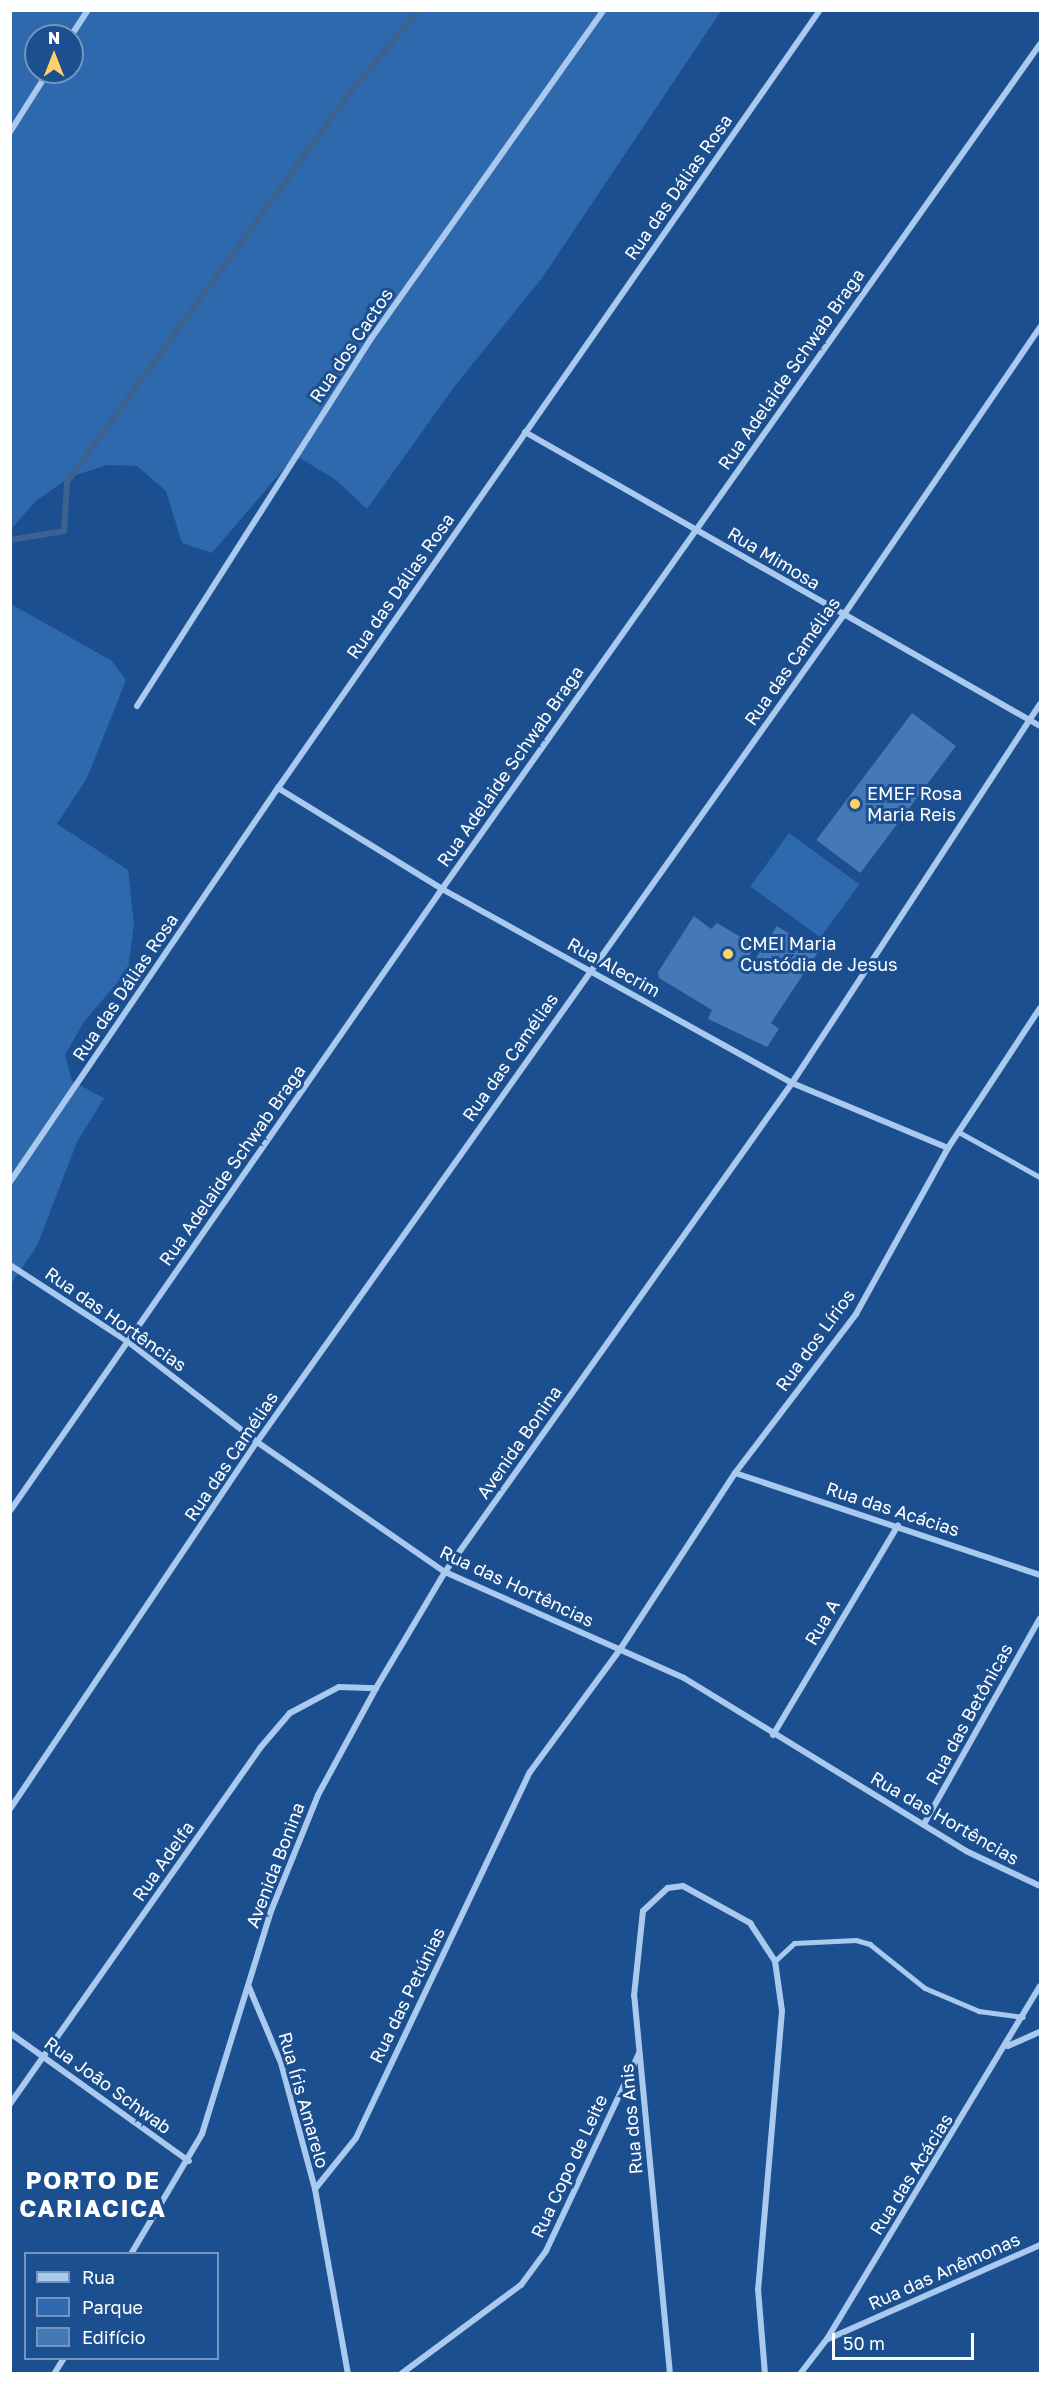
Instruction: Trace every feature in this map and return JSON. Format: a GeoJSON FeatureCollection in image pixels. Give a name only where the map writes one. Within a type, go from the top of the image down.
{"type":"FeatureCollection","features":[{"type":"Feature","properties":{"kind":"street"},"geometry":{"type":"LineString","coordinates":[[79,24],[88,10]]}},
{"type":"Feature","properties":{"kind":"street","name":"Rua dos Cactos"},"geometry":{"type":"LineString","coordinates":[[137,706],[370,340],[604,10]]}},
{"type":"Feature","properties":{"kind":"street","name":"Rua das Dálias Rosa"},"geometry":{"type":"LineString","coordinates":[[10,1182],[278,788],[820,10]]}},
{"type":"Feature","properties":{"kind":"street","name":"Rua Adelaide Schwab Braga"},"geometry":{"type":"LineString","coordinates":[[10,1510],[442,889],[1041,44]]}},
{"type":"Feature","properties":{"kind":"street"},"geometry":{"type":"LineString","coordinates":[[10,132],[40,84]]}},
{"type":"Feature","properties":{"kind":"street","name":"Rua das Camélias"},"geometry":{"type":"LineString","coordinates":[[10,1809],[257,1442],[843,616],[1041,327]]}},
{"type":"Feature","properties":{"kind":"street","name":"Rua Mimosa"},"geometry":{"type":"LineString","coordinates":[[525,432],[843,616],[1041,726]]}},
{"type":"Feature","properties":{"kind":"street","name":"Avenida Bonina"},"geometry":{"type":"LineString","coordinates":[[131,2252],[189,2161],[249,1987],[271,1911],[318,1796],[376,1688],[445,1572],[792,1083],[1041,704]]}},
{"type":"Feature","properties":{"kind":"street","name":"Rua Alecrim"},"geometry":{"type":"LineString","coordinates":[[278,788],[442,889],[792,1083],[948,1148]]}},
{"type":"Feature","properties":{"kind":"street","name":"Rua dos Lírios"},"geometry":{"type":"LineString","coordinates":[[619,1651],[735,1473],[856,1314],[948,1148],[1040,1010]]}},
{"type":"Feature","properties":{"kind":"street","name":"Rua das Hortências"},"geometry":{"type":"LineString","coordinates":[[10,1265],[127,1341],[257,1442],[445,1572],[684,1678],[773,1735],[1005,1872],[1041,1886]]}},
{"type":"Feature","properties":{"kind":"street","name":"Rua das Acácias"},"geometry":{"type":"LineString","coordinates":[[735,1473],[898,1525],[1041,1575]]}},
{"type":"Feature","properties":{"kind":"street","name":"Rua A"},"geometry":{"type":"LineString","coordinates":[[773,1735],[898,1525]]}},
{"type":"Feature","properties":{"kind":"street","name":"Rua das Betônicas"},"geometry":{"type":"LineString","coordinates":[[924,1824],[1041,1618]]}},
{"type":"Feature","properties":{"kind":"street","name":"Rua das Petúnias"},"geometry":{"type":"LineString","coordinates":[[315,2189],[356,2139],[530,1772],[619,1651]]}},
{"type":"Feature","properties":{"kind":"street","name":"Rua Adelfa"},"geometry":{"type":"LineString","coordinates":[[10,2104],[45,2058],[248,1766],[290,1713],[339,1687],[376,1688]]}},
{"type":"Feature","properties":{"kind":"street","name":"Rua dos Anis"},"geometry":{"type":"LineString","coordinates":[[670,2373],[634,1996],[643,1911],[668,1888],[683,1886],[715,1900],[750,1923],[775,1961]]}},
{"type":"Feature","properties":{"kind":"street"},"geometry":{"type":"LineString","coordinates":[[765,2373],[758,2289],[782,2011],[775,1961]]}},
{"type":"Feature","properties":{"kind":"street","name":"Rua das Acácias"},"geometry":{"type":"LineString","coordinates":[[800,2373],[827,2340],[1007,2046],[1041,1986]]}},
{"type":"Feature","properties":{"kind":"street","name":"Rua Íris Amarelo"},"geometry":{"type":"LineString","coordinates":[[249,1987],[281,2063],[315,2189]]}},
{"type":"Feature","properties":{"kind":"street"},"geometry":{"type":"LineString","coordinates":[[1007,2046],[1041,2032]]}},
{"type":"Feature","properties":{"kind":"street","name":"Rua João Schwab"},"geometry":{"type":"LineString","coordinates":[[10,2033],[189,2161]]}},
{"type":"Feature","properties":{"kind":"street","name":"Rua Copo de Leite"},"geometry":{"type":"LineString","coordinates":[[401,2373],[521,2285],[540,2259],[640,2051]]}},
{"type":"Feature","properties":{"kind":"street"},"geometry":{"type":"LineString","coordinates":[[315,2189],[348,2373]]}},
{"type":"Feature","properties":{"kind":"street","name":"Rua das Anêmonas"},"geometry":{"type":"LineString","coordinates":[[827,2340],[1041,2245]]}},
{"type":"Feature","properties":{"kind":"street"},"geometry":{"type":"LineString","coordinates":[[54,2373],[63,2360]]}},
{"type":"Feature","properties":{"kind":"lane"},"geometry":{"type":"LineString","coordinates":[[959,1132],[1041,1177]]}},
{"type":"Feature","properties":{"kind":"lane"},"geometry":{"type":"LineString","coordinates":[[775,1961],[794,1942],[856,1940],[870,1944],[925,1988],[979,2011],[1023,2017]]}},
{"type":"Feature","properties":{"kind":"green space"},"geometry":{"type":"Polygon","coordinates":[[[11,11],[721,11],[542,278],[454,387],[367,509],[336,480],[300,458],[287,465],[212,553],[182,543],[166,491],[137,466],[107,465],[70,477],[37,500],[11,529],[11,11]]]}},
{"type":"Feature","properties":{"kind":"green space"},"geometry":{"type":"Polygon","coordinates":[[[11,604],[112,661],[126,680],[87,778],[57,824],[128,870],[134,924],[128,970],[83,1023],[65,1055],[72,1081],[104,1098],[77,1142],[37,1246],[11,1284],[11,604]]]}},
{"type":"Feature","properties":{"kind":"green space"},"geometry":{"type":"Polygon","coordinates":[[[789,833],[859,884],[821,938],[750,886],[789,833]]]}},
{"type":"Feature","properties":{"kind":"building"},"geometry":{"type":"Polygon","coordinates":[[[912,713],[956,746],[860,873],[816,840],[912,713]]]}},
{"type":"Feature","properties":{"kind":"building"},"geometry":{"type":"Polygon","coordinates":[[[694,916],[711,929],[717,923],[756,946],[742,966],[748,970],[777,926],[818,952],[771,1023],[779,1029],[767,1047],[708,1019],[712,1010],[659,978],[658,972],[694,916]]]}},
{"type":"Feature","properties":{"kind":"waterway"},"geometry":{"type":"LineString","coordinates":[[10,540],[64,531],[67,482],[350,92],[419,10]]}},
{"type":"Feature","properties":{"kind":"place","name":"EMEF Rosa Maria Reis"},"geometry":{"type":"Point","coordinates":[855,804]}},
{"type":"Feature","properties":{"kind":"place","name":"CMEI Maria Custódia de Jesus"},"geometry":{"type":"Point","coordinates":[728,954]}},
{"type":"Feature","properties":{"kind":"district","name":"PORTO DE CARIACICA"},"geometry":{"type":"Point","coordinates":[93,2194]}}]}
